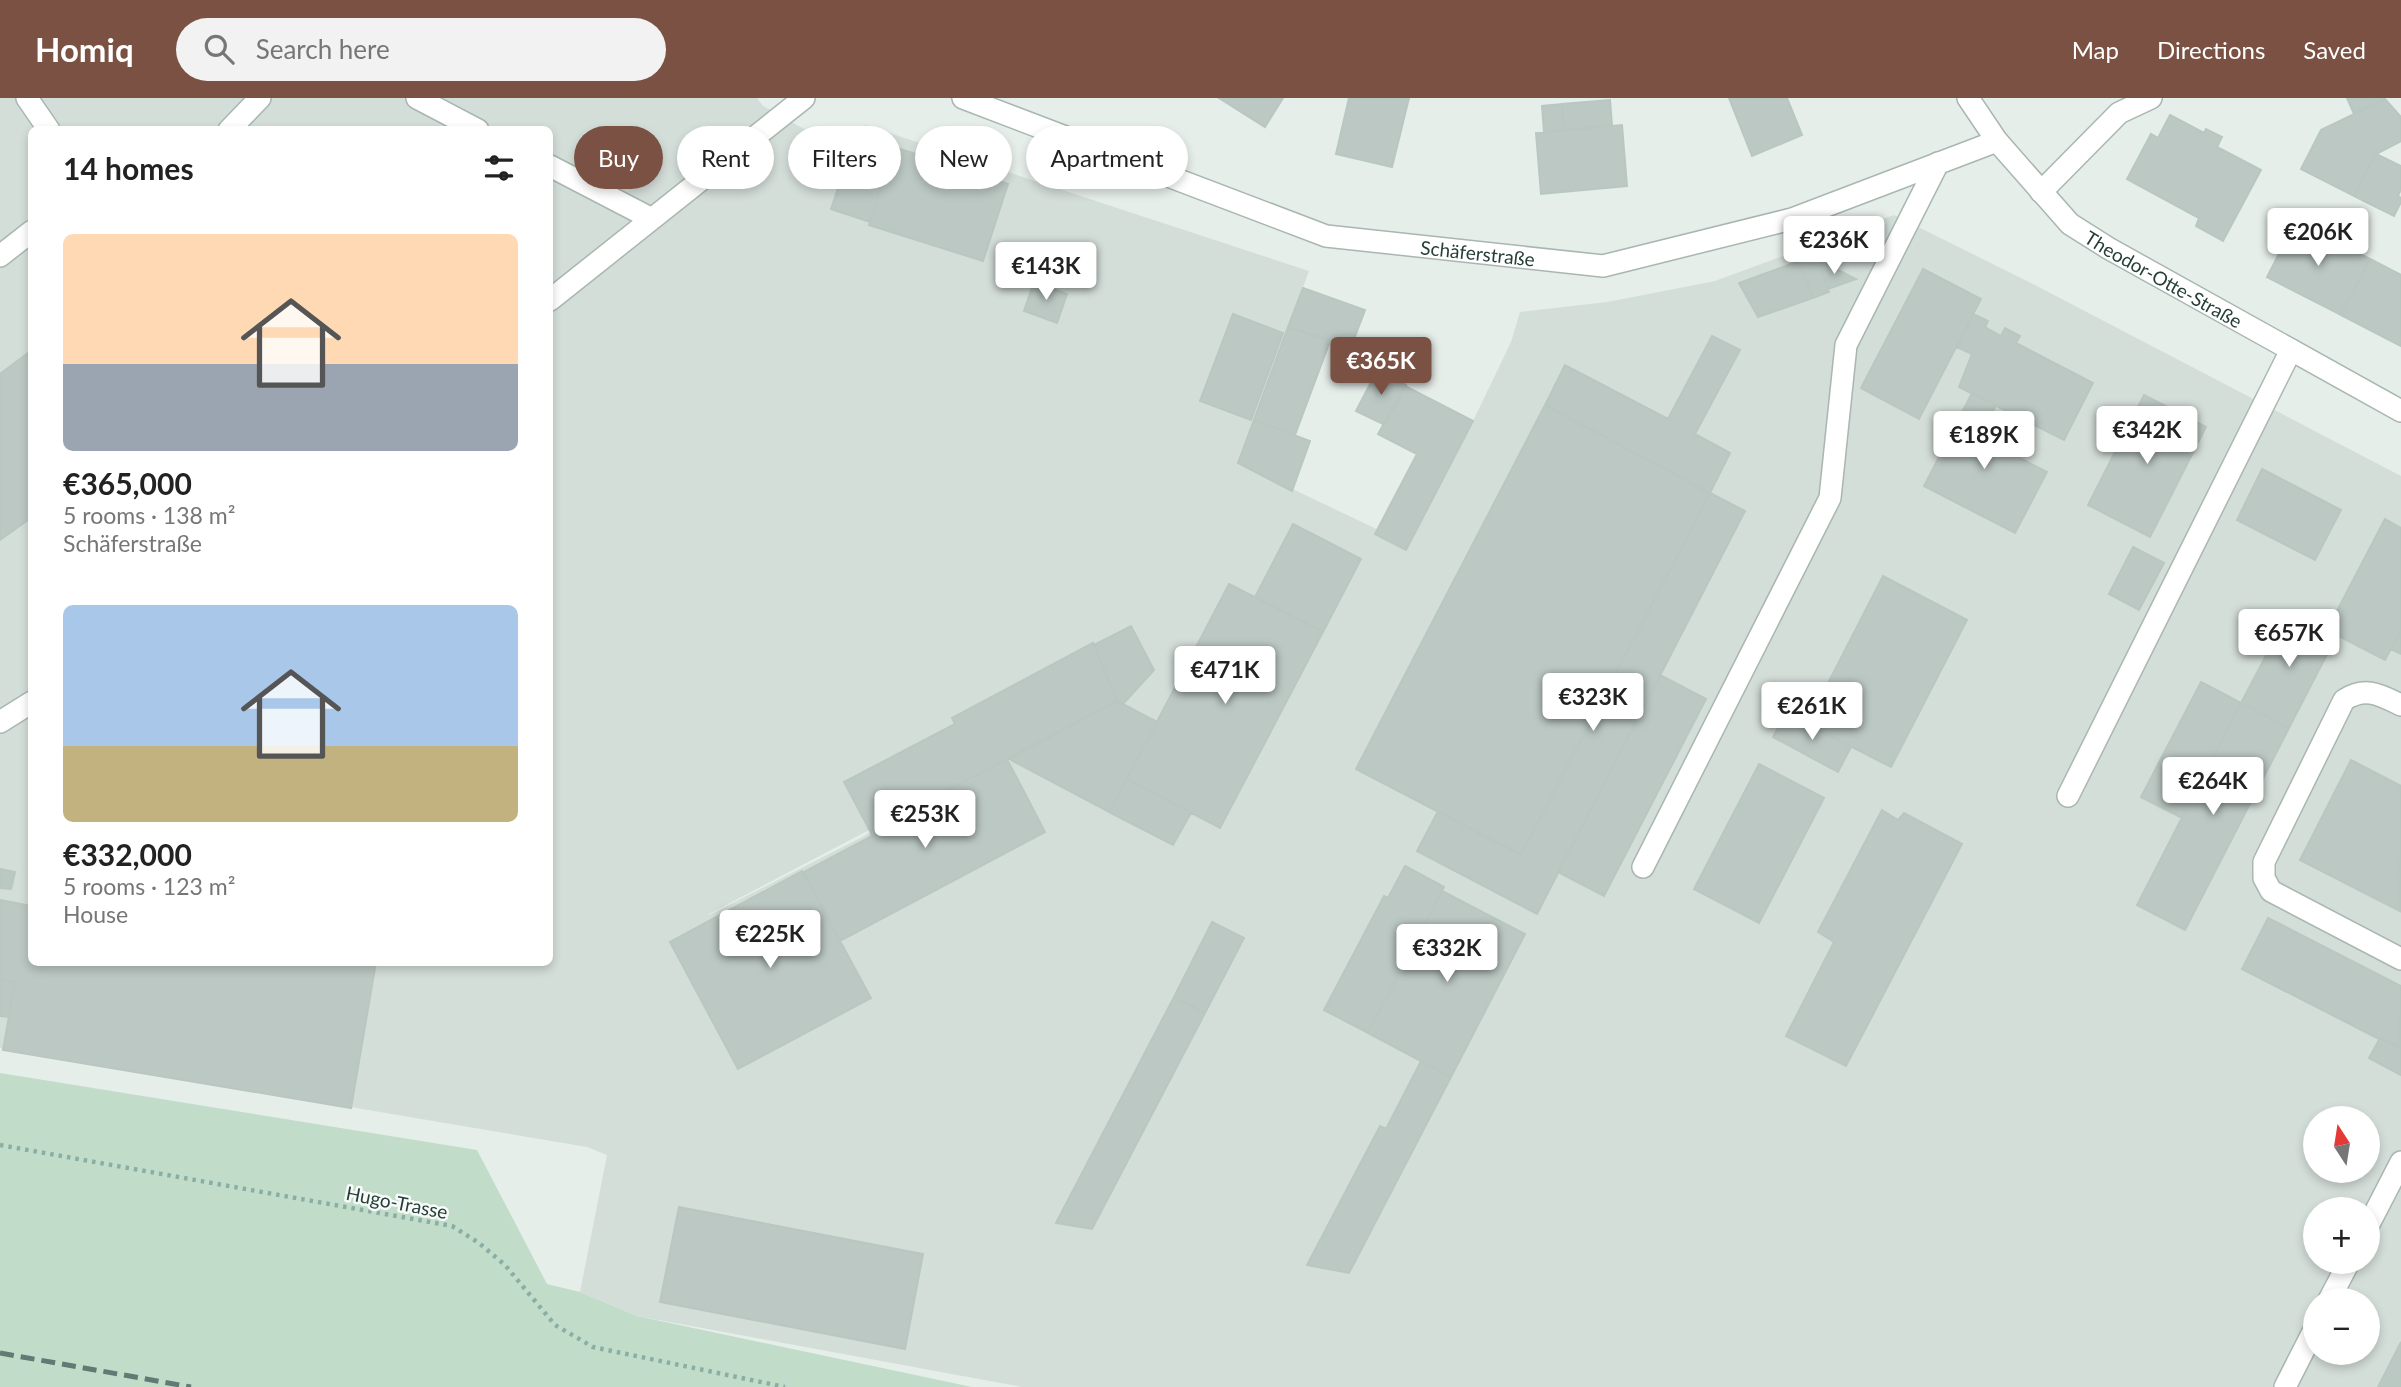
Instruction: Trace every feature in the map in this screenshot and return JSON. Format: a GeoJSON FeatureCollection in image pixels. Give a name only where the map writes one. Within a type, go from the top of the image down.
{"type":"FeatureCollection","features":[{"type":"Feature","properties":{"kind":"street"},"geometry":{"type":"LineString","coordinates":[[27,98],[47,126]]}},
{"type":"Feature","properties":{"kind":"street"},"geometry":{"type":"LineString","coordinates":[[233,126],[260,98]]}},
{"type":"Feature","properties":{"kind":"street"},"geometry":{"type":"LineString","coordinates":[[417,98],[470,126]]}},
{"type":"Feature","properties":{"kind":"street"},"geometry":{"type":"LineString","coordinates":[[553,298],[804,98]]}},
{"type":"Feature","properties":{"kind":"street","name":"Schäferstraße"},"geometry":{"type":"LineString","coordinates":[[963,98],[1326,236],[1603,266],[1792,219],[1997,141]]}},
{"type":"Feature","properties":{"kind":"street","name":"Theodor-Otte-Straße"},"geometry":{"type":"LineString","coordinates":[[1968,98],[1997,141],[2070,224],[2108,248],[2401,411]]}},
{"type":"Feature","properties":{"kind":"street"},"geometry":{"type":"LineString","coordinates":[[2041,192],[2119,113],[2151,98]]}},
{"type":"Feature","properties":{"kind":"street"},"geometry":{"type":"LineString","coordinates":[[1643,867],[1830,498],[1846,345],[1938,163]]}},
{"type":"Feature","properties":{"kind":"street"},"geometry":{"type":"LineString","coordinates":[[553,168],[652,219]]}},
{"type":"Feature","properties":{"kind":"street"},"geometry":{"type":"LineString","coordinates":[[0,256],[28,234]]}},
{"type":"Feature","properties":{"kind":"street"},"geometry":{"type":"LineString","coordinates":[[2068,796],[2291,350]]}},
{"type":"Feature","properties":{"kind":"street"},"geometry":{"type":"LineString","coordinates":[[2401,705],[2366,691],[2344,700],[2282,824],[2264,862],[2263,870],[2266,886],[2272,891],[2401,959]]}},
{"type":"Feature","properties":{"kind":"street"},"geometry":{"type":"LineString","coordinates":[[0,722],[28,704]]}},
{"type":"Feature","properties":{"kind":"street"},"geometry":{"type":"LineString","coordinates":[[2380,1203],[2401,1162]]}},
{"type":"Feature","properties":{"kind":"street"},"geometry":{"type":"LineString","coordinates":[[2285,1387],[2303,1352]]}},
{"type":"Feature","properties":{"kind":"path","name":"Hugo-Trasse"},"geometry":{"type":"LineString","coordinates":[[0,1145],[452,1226],[478,1242],[505,1265],[555,1325],[593,1347],[785,1387]]}},
{"type":"Feature","properties":{"kind":"shaded area"},"geometry":{"type":"Polygon","coordinates":[[[0,98],[757,98],[763,106],[799,126],[788,126],[788,189],[901,189],[901,137],[915,141],[915,189],[1012,189],[1012,173],[1026,178],[1026,189],[1060,189],[1309,271],[1238,463],[1408,544],[1473,421],[1511,342],[1520,312],[1607,302],[1715,281],[1894,215],[2029,282],[2401,476],[2401,1387],[1022,1387],[637,1316],[580,1292],[607,1155],[587,1147],[0,1048],[0,98]],[[1117,700],[709,915],[1123,704],[1117,700]]]}},
{"type":"Feature","properties":{"kind":"green space"},"geometry":{"type":"Polygon","coordinates":[[[0,1073],[477,1150],[547,1284],[580,1292],[637,1316],[972,1387],[0,1387],[0,1073]]]}},
{"type":"Feature","properties":{"kind":"building"},"geometry":{"type":"Polygon","coordinates":[[[1219,98],[1283,98],[1265,127],[1219,98]]]}},
{"type":"Feature","properties":{"kind":"building"},"geometry":{"type":"Polygon","coordinates":[[[1349,98],[1409,98],[1392,167],[1336,154],[1349,98]]]}},
{"type":"Feature","properties":{"kind":"building"},"geometry":{"type":"Polygon","coordinates":[[[1729,98],[1787,98],[1802,135],[1752,156],[1729,98]]]}},
{"type":"Feature","properties":{"kind":"building"},"geometry":{"type":"Polygon","coordinates":[[[2347,98],[2385,98],[2385,99],[2354,114],[2347,98]]]}},
{"type":"Feature","properties":{"kind":"building"},"geometry":{"type":"Polygon","coordinates":[[[2385,99],[2401,117],[2401,141],[2376,154],[2354,196],[2301,169],[2321,130],[2385,99]]]}},
{"type":"Feature","properties":{"kind":"building"},"geometry":{"type":"Polygon","coordinates":[[[1610,100],[1612,125],[1564,130],[1562,104],[1610,100]]]}},
{"type":"Feature","properties":{"kind":"building"},"geometry":{"type":"Polygon","coordinates":[[[1562,104],[1564,130],[1544,132],[1542,106],[1562,104]]]}},
{"type":"Feature","properties":{"kind":"building"},"geometry":{"type":"Polygon","coordinates":[[[2170,115],[2204,133],[2206,129],[2222,137],[2217,147],[2261,170],[2223,241],[2196,226],[2199,218],[2127,179],[2151,134],[2158,138],[2170,115]]]}},
{"type":"Feature","properties":{"kind":"building"},"geometry":{"type":"Polygon","coordinates":[[[1622,125],[1627,186],[1541,194],[1536,133],[1622,125]]]}},
{"type":"Feature","properties":{"kind":"building"},"geometry":{"type":"Polygon","coordinates":[[[901,149],[915,154],[915,189],[1006,189],[983,261],[869,225],[881,189],[901,189],[901,149]]]}},
{"type":"Feature","properties":{"kind":"building"},"geometry":{"type":"Polygon","coordinates":[[[2376,154],[2401,166],[2401,189],[2398,196],[2401,202],[2394,216],[2354,196],[2376,154]]]}},
{"type":"Feature","properties":{"kind":"building"},"geometry":{"type":"Polygon","coordinates":[[[838,189],[880,189],[870,222],[831,209],[838,189]]]}},
{"type":"Feature","properties":{"kind":"building"},"geometry":{"type":"Polygon","coordinates":[[[2296,221],[2370,259],[2341,315],[2267,277],[2296,221]]]}},
{"type":"Feature","properties":{"kind":"building"},"geometry":{"type":"Polygon","coordinates":[[[1816,255],[1829,292],[1813,298],[1799,261],[1816,255]]]}},
{"type":"Feature","properties":{"kind":"building"},"geometry":{"type":"Polygon","coordinates":[[[2370,259],[2401,275],[2401,346],[2341,315],[2370,259]]]}},
{"type":"Feature","properties":{"kind":"building"},"geometry":{"type":"Polygon","coordinates":[[[1818,260],[1856,279],[1828,289],[1818,260]]]}},
{"type":"Feature","properties":{"kind":"building"},"geometry":{"type":"Polygon","coordinates":[[[1799,261],[1813,298],[1758,317],[1739,283],[1799,261]]]}},
{"type":"Feature","properties":{"kind":"building"},"geometry":{"type":"Polygon","coordinates":[[[1923,269],[1981,299],[1919,419],[1861,388],[1923,269]]]}},
{"type":"Feature","properties":{"kind":"building"},"geometry":{"type":"Polygon","coordinates":[[[1034,282],[1067,294],[1057,323],[1024,311],[1034,282]]]}},
{"type":"Feature","properties":{"kind":"building"},"geometry":{"type":"Polygon","coordinates":[[[1303,288],[1365,310],[1351,347],[1288,327],[1303,288]]]}},
{"type":"Feature","properties":{"kind":"building"},"geometry":{"type":"Polygon","coordinates":[[[1233,314],[1283,333],[1251,420],[1200,401],[1233,314]]]}},
{"type":"Feature","properties":{"kind":"building"},"geometry":{"type":"Polygon","coordinates":[[[1973,314],[1988,321],[1985,327],[2001,336],[2005,328],[2020,336],[2016,343],[2093,383],[2064,440],[1959,387],[1972,354],[1957,347],[1973,314]]]}},
{"type":"Feature","properties":{"kind":"building"},"geometry":{"type":"Polygon","coordinates":[[[1288,327],[1330,341],[1295,435],[1254,420],[1288,327]]]}},
{"type":"Feature","properties":{"kind":"building"},"geometry":{"type":"Polygon","coordinates":[[[1712,336],[1740,350],[1695,434],[1730,453],[1710,493],[1545,405],[1565,365],[1668,419],[1712,336]]]}},
{"type":"Feature","properties":{"kind":"building"},"geometry":{"type":"Polygon","coordinates":[[[28,353],[28,520],[0,540],[0,374],[28,353]]]}},
{"type":"Feature","properties":{"kind":"building"},"geometry":{"type":"Polygon","coordinates":[[[1378,369],[1406,385],[1385,425],[1356,411],[1378,369]]]}},
{"type":"Feature","properties":{"kind":"building"},"geometry":{"type":"Polygon","coordinates":[[[1405,386],[1473,421],[1406,550],[1375,534],[1417,454],[1378,434],[1405,386]]]}},
{"type":"Feature","properties":{"kind":"building"},"geometry":{"type":"Polygon","coordinates":[[[1972,393],[1996,405],[1980,438],[2047,472],[2015,533],[1924,486],[1972,393]]]}},
{"type":"Feature","properties":{"kind":"building"},"geometry":{"type":"Polygon","coordinates":[[[2144,395],[2206,427],[2150,537],[2088,505],[2144,395]]]}},
{"type":"Feature","properties":{"kind":"building"},"geometry":{"type":"Polygon","coordinates":[[[1545,405],[1710,493],[1521,855],[1356,769],[1545,405]]]}},
{"type":"Feature","properties":{"kind":"building"},"geometry":{"type":"Polygon","coordinates":[[[1254,420],[1310,441],[1292,491],[1238,463],[1254,420]]]}},
{"type":"Feature","properties":{"kind":"building"},"geometry":{"type":"Polygon","coordinates":[[[2262,469],[2341,510],[2315,560],[2237,520],[2262,469]]]}},
{"type":"Feature","properties":{"kind":"building"},"geometry":{"type":"Polygon","coordinates":[[[1710,493],[1745,511],[1537,914],[1417,851],[1438,811],[1521,855],[1710,493]]]}},
{"type":"Feature","properties":{"kind":"building"},"geometry":{"type":"Polygon","coordinates":[[[2385,519],[2401,528],[2401,630],[2385,660],[2327,630],[2385,519]]]}},
{"type":"Feature","properties":{"kind":"building"},"geometry":{"type":"Polygon","coordinates":[[[1293,524],[1361,559],[1323,632],[1255,597],[1293,524]]]}},
{"type":"Feature","properties":{"kind":"building"},"geometry":{"type":"Polygon","coordinates":[[[2133,547],[2164,563],[2139,610],[2109,594],[2133,547]]]}},
{"type":"Feature","properties":{"kind":"building"},"geometry":{"type":"Polygon","coordinates":[[[1883,576],[1967,620],[1891,767],[1807,724],[1883,576]]]}},
{"type":"Feature","properties":{"kind":"building"},"geometry":{"type":"Polygon","coordinates":[[[1229,584],[1323,632],[1220,828],[1127,779],[1229,584]]]}},
{"type":"Feature","properties":{"kind":"building"},"geometry":{"type":"Polygon","coordinates":[[[2290,610],[2337,635],[2289,728],[2241,703],[2290,610]]]}},
{"type":"Feature","properties":{"kind":"building"},"geometry":{"type":"Polygon","coordinates":[[[1131,626],[1154,670],[1123,704],[1117,701],[1094,645],[1131,626]]]}},
{"type":"Feature","properties":{"kind":"building"},"geometry":{"type":"Polygon","coordinates":[[[2401,630],[2401,654],[2391,649],[2401,630]]]}},
{"type":"Feature","properties":{"kind":"building"},"geometry":{"type":"Polygon","coordinates":[[[1093,643],[1117,701],[870,831],[844,782],[955,724],[952,718],[1093,643]]]}},
{"type":"Feature","properties":{"kind":"building"},"geometry":{"type":"Polygon","coordinates":[[[1660,675],[1706,699],[1604,896],[1558,872],[1660,675]]]}},
{"type":"Feature","properties":{"kind":"building"},"geometry":{"type":"Polygon","coordinates":[[[2201,682],[2241,703],[2182,818],[2141,797],[2201,682]]]}},
{"type":"Feature","properties":{"kind":"building"},"geometry":{"type":"Polygon","coordinates":[[[1117,701],[1157,722],[1109,812],[1009,759],[1117,701]]]}},
{"type":"Feature","properties":{"kind":"building"},"geometry":{"type":"Polygon","coordinates":[[[2241,703],[2289,728],[2185,930],[2137,905],[2241,703]]]}},
{"type":"Feature","properties":{"kind":"building"},"geometry":{"type":"Polygon","coordinates":[[[1786,713],[1851,747],[1838,772],[1773,737],[1786,713]]]}},
{"type":"Feature","properties":{"kind":"building"},"geometry":{"type":"Polygon","coordinates":[[[1007,759],[1045,832],[840,941],[804,872],[872,836],[870,831],[1007,759]]]}},
{"type":"Feature","properties":{"kind":"building"},"geometry":{"type":"Polygon","coordinates":[[[2351,760],[2401,786],[2400,911],[2300,860],[2351,760]]]}},
{"type":"Feature","properties":{"kind":"building"},"geometry":{"type":"Polygon","coordinates":[[[1759,764],[1824,798],[1759,923],[1694,889],[1759,764]]]}},
{"type":"Feature","properties":{"kind":"building"},"geometry":{"type":"Polygon","coordinates":[[[1127,779],[1191,813],[1173,845],[1109,812],[1127,779]]]}},
{"type":"Feature","properties":{"kind":"building"},"geometry":{"type":"Polygon","coordinates":[[[1882,810],[1898,820],[1904,813],[1962,844],[1846,1066],[1786,1036],[1834,942],[1818,932],[1882,810]]]}},
{"type":"Feature","properties":{"kind":"building"},"geometry":{"type":"Polygon","coordinates":[[[1405,866],[1444,887],[1368,1033],[1324,1010],[1384,896],[1388,898],[1405,866]]]}},
{"type":"Feature","properties":{"kind":"building"},"geometry":{"type":"Polygon","coordinates":[[[0,869],[15,872],[11,889],[0,888],[0,869]]]}},
{"type":"Feature","properties":{"kind":"building"},"geometry":{"type":"Polygon","coordinates":[[[802,871],[871,998],[738,1069],[670,942],[802,871]]]}},
{"type":"Feature","properties":{"kind":"building"},"geometry":{"type":"Polygon","coordinates":[[[1442,891],[1525,934],[1451,1077],[1368,1033],[1442,891]]]}},
{"type":"Feature","properties":{"kind":"building"},"geometry":{"type":"Polygon","coordinates":[[[0,900],[28,905],[28,966],[375,966],[351,1108],[3,1050],[15,982],[0,980],[0,900]]]}},
{"type":"Feature","properties":{"kind":"building"},"geometry":{"type":"Polygon","coordinates":[[[2268,918],[2401,986],[2400,1048],[2242,969],[2268,918]]]}},
{"type":"Feature","properties":{"kind":"building"},"geometry":{"type":"Polygon","coordinates":[[[1212,922],[1244,938],[1205,1013],[1174,997],[1212,922]]]}},
{"type":"Feature","properties":{"kind":"building"},"geometry":{"type":"Polygon","coordinates":[[[0,980],[15,982],[9,1017],[0,1016],[0,980]]]}},
{"type":"Feature","properties":{"kind":"building"},"geometry":{"type":"Polygon","coordinates":[[[1174,997],[1205,1013],[1092,1229],[1056,1223],[1174,997]]]}},
{"type":"Feature","properties":{"kind":"building"},"geometry":{"type":"Polygon","coordinates":[[[2380,1038],[2401,1047],[2401,1075],[2369,1058],[2380,1038]]]}},
{"type":"Feature","properties":{"kind":"building"},"geometry":{"type":"Polygon","coordinates":[[[1421,1061],[1451,1077],[1349,1273],[1307,1265],[1380,1126],[1386,1129],[1421,1061]]]}},
{"type":"Feature","properties":{"kind":"building"},"geometry":{"type":"Polygon","coordinates":[[[679,1207],[923,1254],[905,1349],[660,1302],[679,1207]]]}},
{"type":"Feature","properties":{"kind":"building"},"geometry":{"type":"Polygon","coordinates":[[[2401,1342],[2401,1387],[2378,1387],[2401,1342]]]}},
{"type":"Feature","properties":{"kind":"railway"},"geometry":{"type":"LineString","coordinates":[[0,1353],[191,1387]]}}]}
